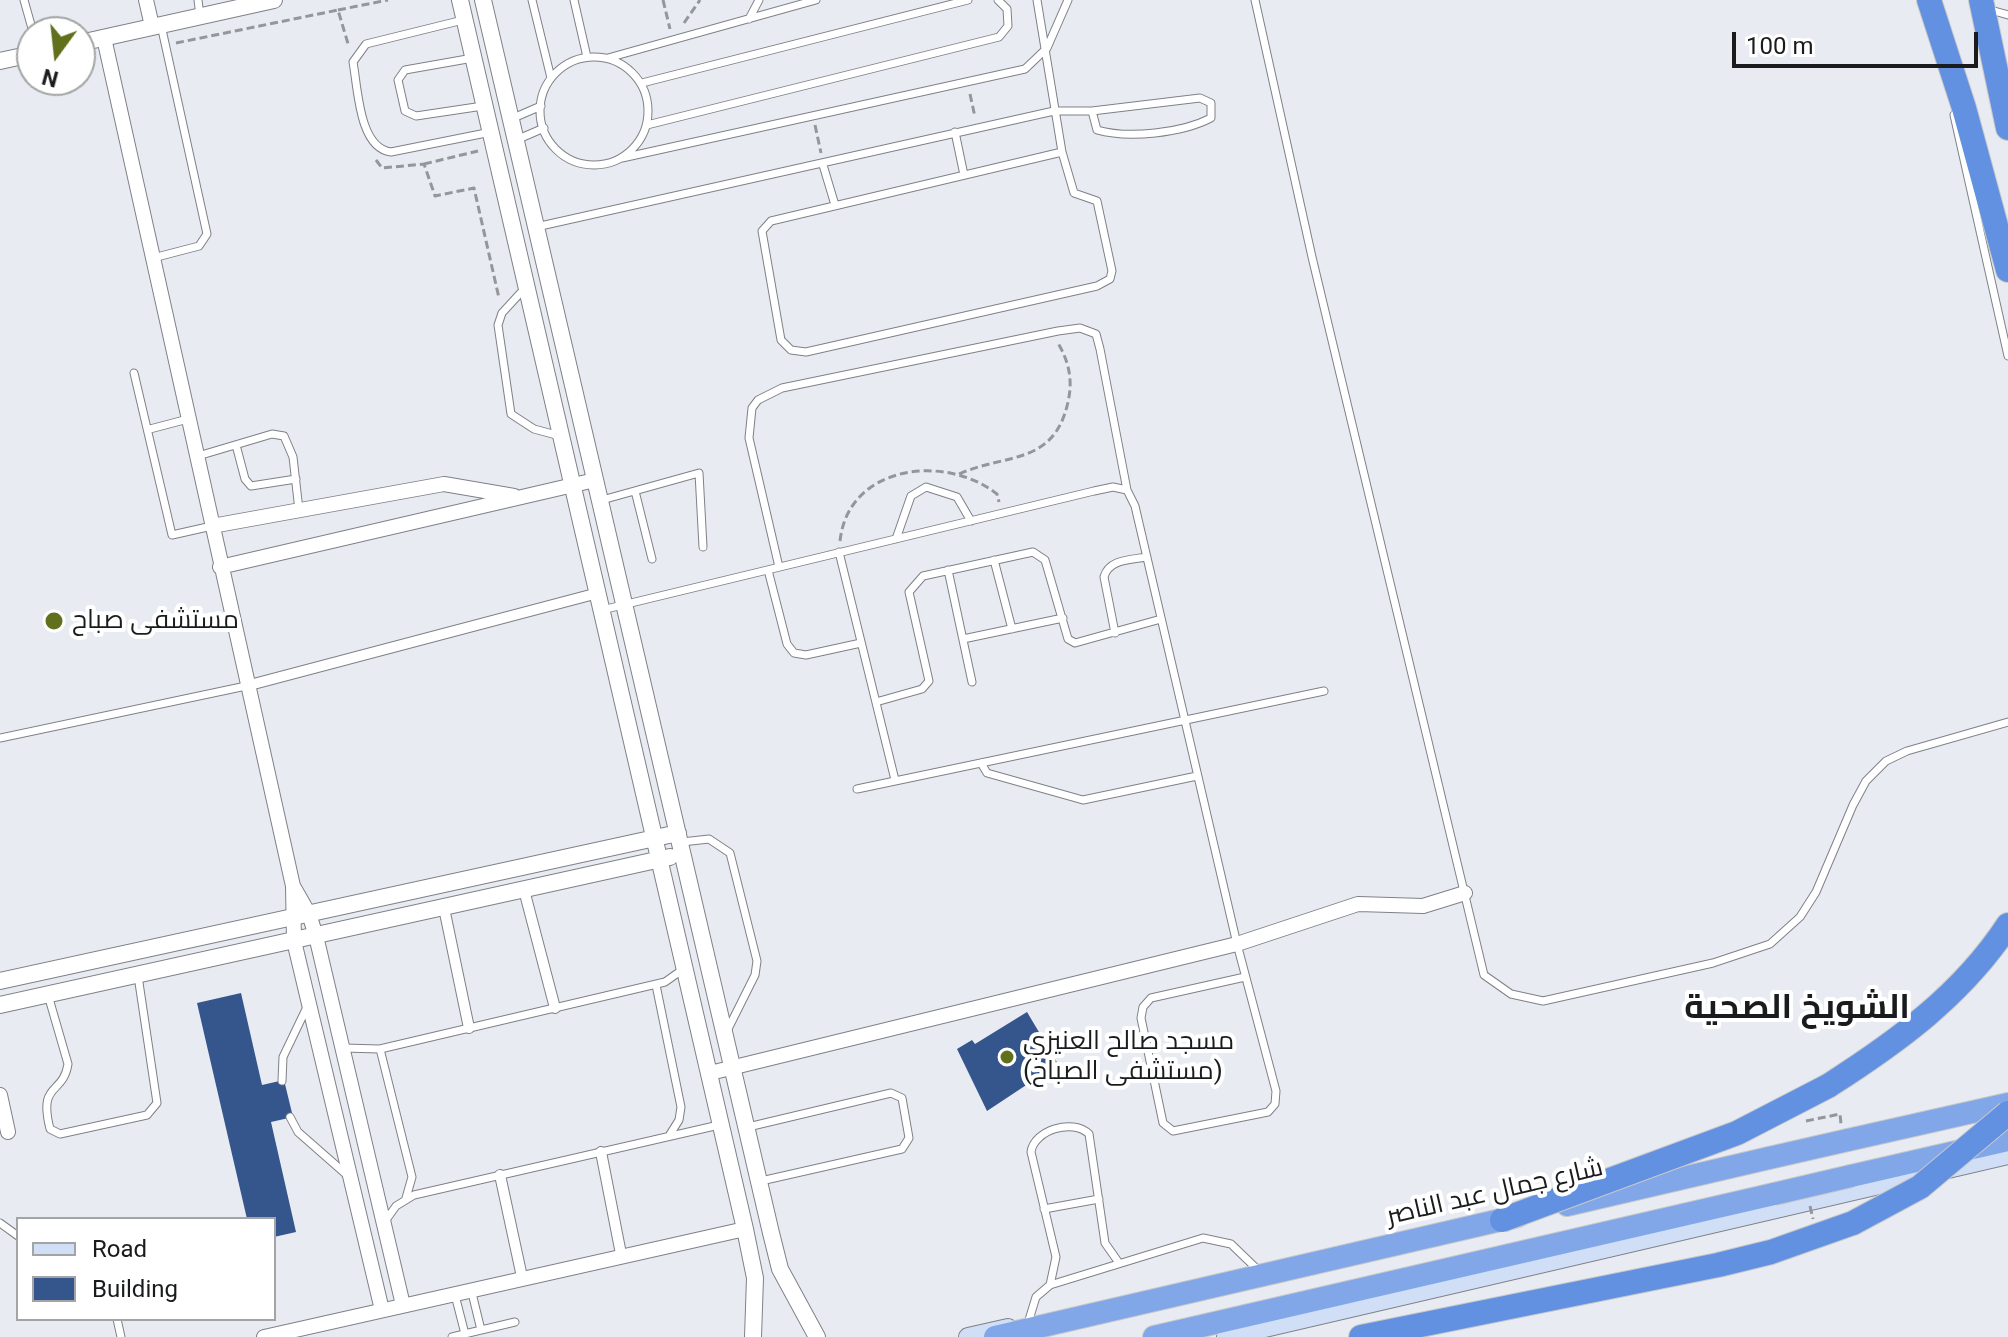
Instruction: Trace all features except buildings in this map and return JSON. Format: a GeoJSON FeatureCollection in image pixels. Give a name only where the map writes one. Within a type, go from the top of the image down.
{"type":"FeatureCollection","features":[{"type":"Feature","properties":{"kind":"highway"},"geometry":{"type":"LineString","coordinates":[[1928,0],[1964,108],[2008,270]]}},
{"type":"Feature","properties":{"kind":"highway"},"geometry":{"type":"LineString","coordinates":[[1981,0],[2008,128]]}},
{"type":"Feature","properties":{"kind":"highway"},"geometry":{"type":"LineString","coordinates":[[1502,1220],[1737,1133],[1828,1086],[1937,1009],[1981,962],[2008,925]]}},
{"type":"Feature","properties":{"kind":"highway","name":"شارع جمال عبد الناصر"},"geometry":{"type":"LineString","coordinates":[[995,1337],[2008,1104]]}},
{"type":"Feature","properties":{"kind":"highway"},"geometry":{"type":"LineString","coordinates":[[1361,1337],[1657,1279],[1818,1237],[1920,1187],[1979,1141],[2008,1113]]}},
{"type":"Feature","properties":{"kind":"highway"},"geometry":{"type":"LineString","coordinates":[[1154,1337],[2008,1140]]}},
{"type":"Feature","properties":{"kind":"main road"},"geometry":{"type":"LineString","coordinates":[[968,1337],[2008,1096]]}},
{"type":"Feature","properties":{"kind":"main road"},"geometry":{"type":"LineString","coordinates":[[1226,1337],[2008,1155]]}},
{"type":"Feature","properties":{"kind":"street"},"geometry":{"type":"LineString","coordinates":[[146,0],[156,26]]}},
{"type":"Feature","properties":{"kind":"street"},"geometry":{"type":"LineString","coordinates":[[96,40],[156,26],[199,8],[274,0]]}},
{"type":"Feature","properties":{"kind":"street"},"geometry":{"type":"LineString","coordinates":[[460,0],[490,140],[527,287],[745,1229],[755,1278],[753,1337]]}},
{"type":"Feature","properties":{"kind":"street"},"geometry":{"type":"LineString","coordinates":[[483,0],[780,1269],[817,1337]]}},
{"type":"Feature","properties":{"kind":"street"},"geometry":{"type":"LineString","coordinates":[[104,38],[293,886],[309,914],[316,936],[403,1305]]}},
{"type":"Feature","properties":{"kind":"street"},"geometry":{"type":"LineString","coordinates":[[220,567],[595,480]]}},
{"type":"Feature","properties":{"kind":"street"},"geometry":{"type":"LineString","coordinates":[[212,526],[444,484],[522,497]]}},
{"type":"Feature","properties":{"kind":"street"},"geometry":{"type":"LineString","coordinates":[[246,686],[600,601]]}},
{"type":"Feature","properties":{"kind":"street"},"geometry":{"type":"LineString","coordinates":[[638,766],[660,760]]}},
{"type":"Feature","properties":{"kind":"street"},"geometry":{"type":"LineString","coordinates":[[0,981],[655,838],[680,843]]}},
{"type":"Feature","properties":{"kind":"street"},"geometry":{"type":"LineString","coordinates":[[0,1005],[660,860],[680,843]]}},
{"type":"Feature","properties":{"kind":"street"},"geometry":{"type":"LineString","coordinates":[[293,886],[291,918],[294,941],[382,1310]]}},
{"type":"Feature","properties":{"kind":"street"},"geometry":{"type":"LineString","coordinates":[[524,890],[555,1008]]}},
{"type":"Feature","properties":{"kind":"street"},"geometry":{"type":"LineString","coordinates":[[710,1073],[1237,944],[1358,904],[1423,906],[1465,893]]}},
{"type":"Feature","properties":{"kind":"street"},"geometry":{"type":"LineString","coordinates":[[444,908],[469,1028]]}},
{"type":"Feature","properties":{"kind":"street"},"geometry":{"type":"LineString","coordinates":[[161,947],[165,969]]}},
{"type":"Feature","properties":{"kind":"street"},"geometry":{"type":"LineString","coordinates":[[698,1024],[720,1016]]}},
{"type":"Feature","properties":{"kind":"street"},"geometry":{"type":"LineString","coordinates":[[0,1095],[8,1132]]}},
{"type":"Feature","properties":{"kind":"street"},"geometry":{"type":"LineString","coordinates":[[333,1105],[355,1100]]}},
{"type":"Feature","properties":{"kind":"street"},"geometry":{"type":"LineString","coordinates":[[344,1151],[366,1146]]}},
{"type":"Feature","properties":{"kind":"street"},"geometry":{"type":"LineString","coordinates":[[601,1152],[621,1254]]}},
{"type":"Feature","properties":{"kind":"street"},"geometry":{"type":"LineString","coordinates":[[500,1175],[522,1277]]}},
{"type":"Feature","properties":{"kind":"street"},"geometry":{"type":"LineString","coordinates":[[264,1337],[621,1254],[745,1229]]}},
{"type":"Feature","properties":{"kind":"lane"},"geometry":{"type":"LineString","coordinates":[[532,0],[551,78]]}},
{"type":"Feature","properties":{"kind":"lane"},"geometry":{"type":"LineString","coordinates":[[574,0],[587,57]]}},
{"type":"Feature","properties":{"kind":"lane"},"geometry":{"type":"LineString","coordinates":[[749,19],[759,0]]}},
{"type":"Feature","properties":{"kind":"lane"},"geometry":{"type":"LineString","coordinates":[[816,0],[608,58],[587,57],[567,64],[551,78],[541,106],[544,128],[561,154],[581,163],[602,165],[1025,69],[1047,48],[1068,0]]}},
{"type":"Feature","properties":{"kind":"lane"},"geometry":{"type":"LineString","coordinates":[[642,83],[968,0]]}},
{"type":"Feature","properties":{"kind":"lane"},"geometry":{"type":"LineString","coordinates":[[647,125],[999,37],[1008,26],[1007,9],[998,0]]}},
{"type":"Feature","properties":{"kind":"lane"},"geometry":{"type":"LineString","coordinates":[[1037,0],[1062,152],[1074,193],[1097,201],[1112,271],[1110,279],[1097,286],[822,349],[791,350],[781,340],[762,231],[771,221],[1062,152]]}},
{"type":"Feature","properties":{"kind":"lane"},"geometry":{"type":"LineString","coordinates":[[1255,0],[1312,257],[1484,975],[1511,994],[1543,1001],[1753,952],[1770,944],[1800,917],[1816,892],[1866,781],[1886,761],[1907,751],[2008,722]]}},
{"type":"Feature","properties":{"kind":"lane"},"geometry":{"type":"LineString","coordinates":[[1928,0],[2008,356]]}},
{"type":"Feature","properties":{"kind":"lane"},"geometry":{"type":"LineString","coordinates":[[1981,0],[1988,9],[2008,15]]}},
{"type":"Feature","properties":{"kind":"lane"},"geometry":{"type":"LineString","coordinates":[[465,19],[366,44],[353,62],[369,140],[381,151],[391,152],[490,140]]}},
{"type":"Feature","properties":{"kind":"lane"},"geometry":{"type":"LineString","coordinates":[[153,258],[199,246],[207,234],[166,45],[156,26]]}},
{"type":"Feature","properties":{"kind":"lane"},"geometry":{"type":"LineString","coordinates":[[474,58],[405,70],[398,80],[405,111],[416,116],[485,106]]}},
{"type":"Feature","properties":{"kind":"lane"},"geometry":{"type":"LineString","coordinates":[[608,58],[627,67],[642,83],[649,104],[647,125],[638,144],[622,158]]}},
{"type":"Feature","properties":{"kind":"lane"},"geometry":{"type":"LineString","coordinates":[[536,227],[1054,111],[1092,111],[1200,98],[1211,103],[1211,118],[1194,127],[1112,134],[1097,130],[1092,111]]}},
{"type":"Feature","properties":{"kind":"lane"},"geometry":{"type":"LineString","coordinates":[[511,119],[541,106]]}},
{"type":"Feature","properties":{"kind":"lane"},"geometry":{"type":"LineString","coordinates":[[516,140],[544,128]]}},
{"type":"Feature","properties":{"kind":"lane"},"geometry":{"type":"LineString","coordinates":[[955,132],[964,175]]}},
{"type":"Feature","properties":{"kind":"lane"},"geometry":{"type":"LineString","coordinates":[[823,165],[835,205]]}},
{"type":"Feature","properties":{"kind":"lane"},"geometry":{"type":"LineString","coordinates":[[527,287],[502,313],[497,340],[507,407],[520,422],[562,437]]}},
{"type":"Feature","properties":{"kind":"lane"},"geometry":{"type":"LineString","coordinates":[[779,567],[749,438],[752,408],[758,400],[782,388],[1052,332],[1080,328],[1096,334],[1127,490],[1135,506],[1237,944],[1276,1091],[1275,1104],[1268,1112],[1173,1131],[1163,1123],[1141,1018],[1143,1007],[1151,998],[1245,977]]}},
{"type":"Feature","properties":{"kind":"lane"},"geometry":{"type":"LineString","coordinates":[[134,373],[150,429],[172,535],[212,526]]}},
{"type":"Feature","properties":{"kind":"lane"},"geometry":{"type":"LineString","coordinates":[[150,429],[188,419]]}},
{"type":"Feature","properties":{"kind":"lane"},"geometry":{"type":"LineString","coordinates":[[196,457],[272,434],[284,436],[289,442],[299,510]]}},
{"type":"Feature","properties":{"kind":"lane"},"geometry":{"type":"LineString","coordinates":[[236,445],[245,479],[251,486],[296,479]]}},
{"type":"Feature","properties":{"kind":"lane"},"geometry":{"type":"LineString","coordinates":[[600,501],[699,473],[703,547]]}},
{"type":"Feature","properties":{"kind":"lane"},"geometry":{"type":"LineString","coordinates":[[896,539],[911,496],[926,487],[957,497],[971,521]]}},
{"type":"Feature","properties":{"kind":"lane"},"geometry":{"type":"LineString","coordinates":[[600,601],[624,604],[1113,487],[1127,490]]}},
{"type":"Feature","properties":{"kind":"lane"},"geometry":{"type":"LineString","coordinates":[[635,491],[652,559]]}},
{"type":"Feature","properties":{"kind":"lane"},"geometry":{"type":"LineString","coordinates":[[839,552],[895,780]]}},
{"type":"Feature","properties":{"kind":"lane"},"geometry":{"type":"LineString","coordinates":[[876,702],[922,689],[929,681],[909,592],[923,576],[1033,552],[1040,554],[1052,578],[1068,639],[1075,643],[1161,619]]}},
{"type":"Feature","properties":{"kind":"lane"},"geometry":{"type":"LineString","coordinates":[[1115,633],[1104,577],[1106,569],[1114,563],[1147,557]]}},
{"type":"Feature","properties":{"kind":"lane"},"geometry":{"type":"LineString","coordinates":[[994,560],[1012,629]]}},
{"type":"Feature","properties":{"kind":"lane"},"geometry":{"type":"LineString","coordinates":[[768,570],[787,644],[794,653],[806,655],[861,643]]}},
{"type":"Feature","properties":{"kind":"lane"},"geometry":{"type":"LineString","coordinates":[[948,570],[972,682]]}},
{"type":"Feature","properties":{"kind":"lane"},"geometry":{"type":"LineString","coordinates":[[963,639],[1063,618]]}},
{"type":"Feature","properties":{"kind":"lane"},"geometry":{"type":"LineString","coordinates":[[0,738],[246,686]]}},
{"type":"Feature","properties":{"kind":"lane"},"geometry":{"type":"LineString","coordinates":[[857,789],[1324,691]]}},
{"type":"Feature","properties":{"kind":"lane"},"geometry":{"type":"LineString","coordinates":[[981,763],[987,773],[1083,800],[1197,776]]}},
{"type":"Feature","properties":{"kind":"lane"},"geometry":{"type":"LineString","coordinates":[[680,843],[709,839],[730,853],[756,955],[755,975],[725,1035]]}},
{"type":"Feature","properties":{"kind":"lane"},"geometry":{"type":"LineString","coordinates":[[342,1048],[380,1049],[656,985],[676,977],[684,964]]}},
{"type":"Feature","properties":{"kind":"lane"},"geometry":{"type":"LineString","coordinates":[[48,995],[68,1064],[66,1073],[48,1093],[44,1104],[50,1129],[60,1134],[147,1115],[157,1103],[138,975]]}},
{"type":"Feature","properties":{"kind":"lane"},"geometry":{"type":"LineString","coordinates":[[656,985],[681,1107],[679,1120],[669,1136]]}},
{"type":"Feature","properties":{"kind":"lane"},"geometry":{"type":"LineString","coordinates":[[282,1081],[283,1057],[310,1001]]}},
{"type":"Feature","properties":{"kind":"lane"},"geometry":{"type":"LineString","coordinates":[[380,1049],[412,1177],[405,1199],[385,1222]]}},
{"type":"Feature","properties":{"kind":"lane"},"geometry":{"type":"LineString","coordinates":[[746,1128],[891,1093],[902,1098],[909,1138],[902,1149],[759,1182]]}},
{"type":"Feature","properties":{"kind":"lane"},"geometry":{"type":"LineString","coordinates":[[290,1117],[298,1132],[350,1178]]}},
{"type":"Feature","properties":{"kind":"lane"},"geometry":{"type":"LineString","coordinates":[[405,1199],[721,1124]]}},
{"type":"Feature","properties":{"kind":"lane"},"geometry":{"type":"LineString","coordinates":[[1050,1285],[1056,1263],[1031,1147],[1040,1134],[1072,1126],[1082,1128],[1090,1138],[1107,1249],[1119,1263]]}},
{"type":"Feature","properties":{"kind":"lane"},"geometry":{"type":"LineString","coordinates":[[1044,1209],[1099,1199]]}},
{"type":"Feature","properties":{"kind":"lane"},"geometry":{"type":"LineString","coordinates":[[1028,1323],[1036,1297],[1050,1285],[1211,1238],[1231,1244],[1258,1270]]}},
{"type":"Feature","properties":{"kind":"lane"},"geometry":{"type":"LineString","coordinates":[[471,1289],[481,1330]]}},
{"type":"Feature","properties":{"kind":"lane"},"geometry":{"type":"LineString","coordinates":[[454,1293],[465,1334]]}},
{"type":"Feature","properties":{"kind":"lane"},"geometry":{"type":"LineString","coordinates":[[452,1337],[515,1322]]}},
{"type":"Feature","properties":{"kind":"path"},"geometry":{"type":"LineString","coordinates":[[166,45],[388,0]]}},
{"type":"Feature","properties":{"kind":"path"},"geometry":{"type":"LineString","coordinates":[[663,0],[673,40]]}},
{"type":"Feature","properties":{"kind":"path"},"geometry":{"type":"LineString","coordinates":[[673,40],[700,0]]}},
{"type":"Feature","properties":{"kind":"path"},"geometry":{"type":"LineString","coordinates":[[338,10],[353,62]]}},
{"type":"Feature","properties":{"kind":"path"},"geometry":{"type":"LineString","coordinates":[[967,82],[977,127]]}},
{"type":"Feature","properties":{"kind":"path"},"geometry":{"type":"LineString","coordinates":[[813,117],[823,165]]}},
{"type":"Feature","properties":{"kind":"path"},"geometry":{"type":"LineString","coordinates":[[369,140],[378,167],[424,164],[490,140]]}},
{"type":"Feature","properties":{"kind":"path"},"geometry":{"type":"LineString","coordinates":[[424,164],[435,196],[485,185]]}},
{"type":"Feature","properties":{"kind":"path"},"geometry":{"type":"LineString","coordinates":[[474,188],[502,313]]}},
{"type":"Feature","properties":{"kind":"path"},"geometry":{"type":"LineString","coordinates":[[959,474],[1019,457],[1047,443],[1058,432],[1072,384],[1065,355],[1052,332]]}},
{"type":"Feature","properties":{"kind":"path"},"geometry":{"type":"LineString","coordinates":[[1795,1123],[1840,1114]]}},
{"type":"Feature","properties":{"kind":"place","name":"مستشفى صباح"},"geometry":{"type":"Point","coordinates":[54,621]}},
{"type":"Feature","properties":{"kind":"place","name":"مسجد صالح العنيزي (مستشفى الصباح)"},"geometry":{"type":"Point","coordinates":[1007,1057]}},
{"type":"Feature","properties":{"kind":"district","name":"الشويخ الصحية"},"geometry":{"type":"Point","coordinates":[1797,1009]}}]}
